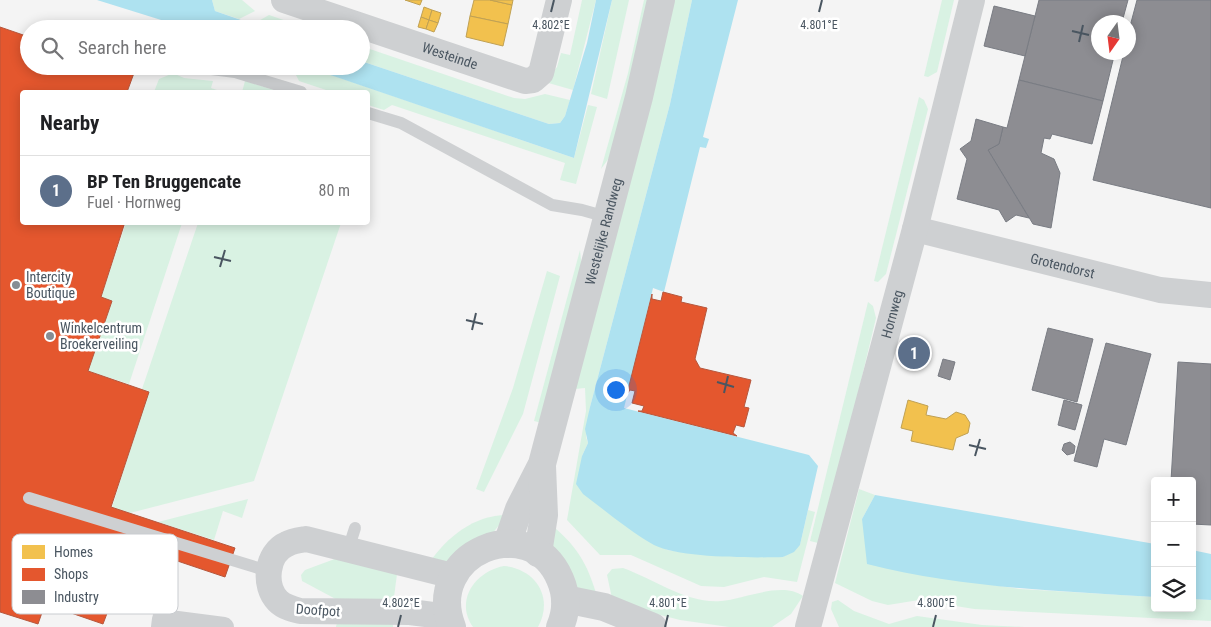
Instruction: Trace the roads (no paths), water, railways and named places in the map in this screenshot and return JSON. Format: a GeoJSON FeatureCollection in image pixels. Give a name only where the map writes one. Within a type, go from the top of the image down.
{"type":"FeatureCollection","features":[{"type":"Feature","properties":{"kind":"street","name":"Westeinde"},"geometry":{"type":"LineString","coordinates":[[284,0],[344,20]]}},
{"type":"Feature","properties":{"kind":"street","name":"Westeinde"},"geometry":{"type":"LineString","coordinates":[[370,29],[525,81],[533,80],[541,73],[559,0]]}},
{"type":"Feature","properties":{"kind":"street","name":"Westelijke Randweg"},"geometry":{"type":"LineString","coordinates":[[507,544],[519,509],[542,464],[662,0]]}},
{"type":"Feature","properties":{"kind":"street","name":"Hornweg"},"geometry":{"type":"LineString","coordinates":[[808,627],[915,229],[972,0]]}},
{"type":"Feature","properties":{"kind":"street","name":"Grotendorst"},"geometry":{"type":"LineString","coordinates":[[915,229],[1160,290],[1211,295]]}},
{"type":"Feature","properties":{"kind":"street","name":"Westelijke Randweg"},"geometry":{"type":"LineString","coordinates":[[538,553],[544,515],[542,464]]}},
{"type":"Feature","properties":{"kind":"street"},"geometry":{"type":"LineString","coordinates":[[268,571],[277,551],[286,544],[306,539],[352,539],[453,576]]}},
{"type":"Feature","properties":{"kind":"street"},"geometry":{"type":"LineString","coordinates":[[450,622],[448,589],[453,576],[463,562],[476,552],[491,545],[507,544],[523,546],[538,553],[557,572],[566,599],[560,627]]}},
{"type":"Feature","properties":{"kind":"street","name":"Doofpot"},"geometry":{"type":"LineString","coordinates":[[268,571],[268,583],[278,601],[310,619],[410,612],[450,622]]}},
{"type":"Feature","properties":{"kind":"street"},"geometry":{"type":"LineString","coordinates":[[566,599],[604,607],[652,627]]}},
{"type":"Feature","properties":{"kind":"street"},"geometry":{"type":"LineString","coordinates":[[161,627],[162,620],[224,627]]}},
{"type":"Feature","properties":{"kind":"lane"},"geometry":{"type":"LineString","coordinates":[[245,75],[294,90]]}},
{"type":"Feature","properties":{"kind":"lane"},"geometry":{"type":"LineString","coordinates":[[370,114],[400,123],[552,205],[582,210],[607,217]]}},
{"type":"Feature","properties":{"kind":"lane"},"geometry":{"type":"LineString","coordinates":[[29,498],[147,534]]}},
{"type":"Feature","properties":{"kind":"lane"},"geometry":{"type":"LineString","coordinates":[[178,544],[268,571]]}},
{"type":"Feature","properties":{"kind":"water"},"geometry":{"type":"Polygon","coordinates":[[[97,0],[212,0],[215,11],[241,20],[161,20],[97,0]]]}},
{"type":"Feature","properties":{"kind":"water"},"geometry":{"type":"Polygon","coordinates":[[[596,0],[612,0],[574,158],[330,75],[370,75],[370,64],[549,124],[560,123],[565,116],[587,43],[596,0]]]}},
{"type":"Feature","properties":{"kind":"water"},"geometry":{"type":"Polygon","coordinates":[[[692,0],[738,0],[703,137],[709,139],[706,148],[700,147],[664,292],[653,288],[624,408],[809,455],[818,466],[800,545],[794,552],[783,557],[698,555],[654,545],[583,494],[576,484],[582,456],[588,443],[585,429],[590,407],[670,104],[692,0]]]}},
{"type":"Feature","properties":{"kind":"water"},"geometry":{"type":"Polygon","coordinates":[[[875,495],[1151,543],[1151,597],[974,583],[902,572],[867,564],[862,519],[875,495]]]}},
{"type":"Feature","properties":{"kind":"water"},"geometry":{"type":"Polygon","coordinates":[[[1196,551],[1211,554],[1211,600],[1196,599],[1196,551]]]}},
{"type":"Feature","properties":{"kind":"place","name":"Intercity Boutique"},"geometry":{"type":"Point","coordinates":[16,285]}},
{"type":"Feature","properties":{"kind":"place","name":"Winkelcentrum Broekerveiling"},"geometry":{"type":"Point","coordinates":[50,336]}},
{"type":"Feature","properties":{"kind":"place","name":"BP Ten Bruggencate"},"geometry":{"type":"Point","coordinates":[914,353]}}]}
